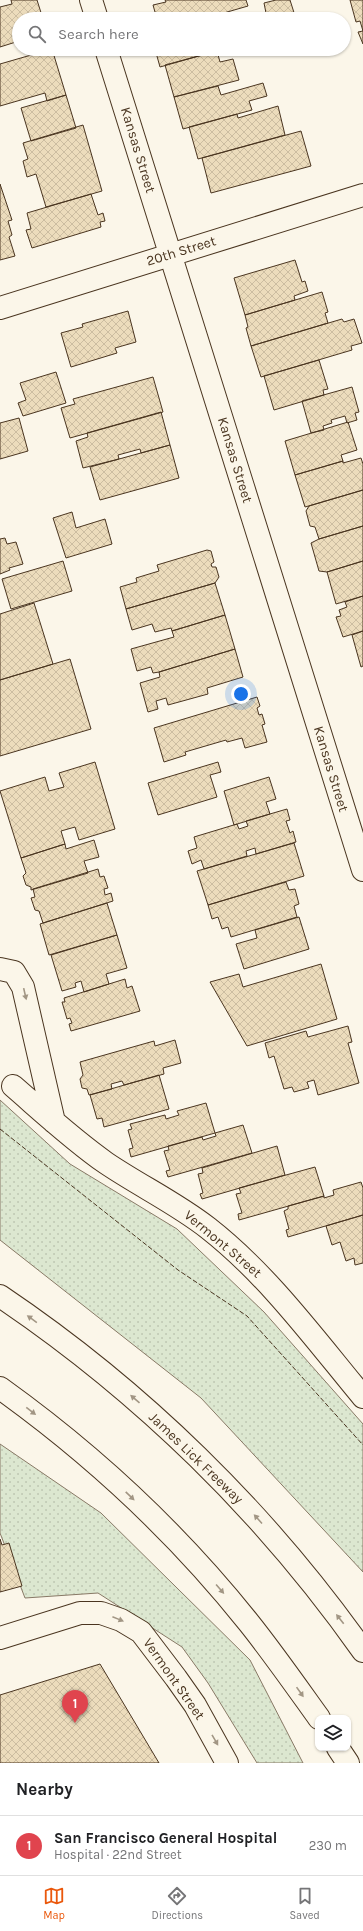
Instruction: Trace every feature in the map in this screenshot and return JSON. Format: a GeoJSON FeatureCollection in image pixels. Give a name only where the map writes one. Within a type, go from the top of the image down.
{"type":"FeatureCollection","features":[{"type":"Feature","properties":{"kind":"main road"},"geometry":{"type":"LineString","coordinates":[[91,0],[95,12]]}},
{"type":"Feature","properties":{"kind":"main road","name":"Kansas Street"},"geometry":{"type":"LineString","coordinates":[[108,56],[363,870]]}},
{"type":"Feature","properties":{"kind":"main road","name":"20th Street"},"geometry":{"type":"LineString","coordinates":[[0,308],[363,194]]}},
{"type":"Feature","properties":{"kind":"main road"},"geometry":{"type":"LineString","coordinates":[[0,969],[14,972],[23,986],[54,1122]]}},
{"type":"Feature","properties":{"kind":"main road","name":"Vermont Street"},"geometry":{"type":"LineString","coordinates":[[13,1086],[54,1122],[106,1163],[189,1214],[241,1256],[269,1284],[363,1397]]}},
{"type":"Feature","properties":{"kind":"main road","name":"James Lick Freeway"},"geometry":{"type":"LineString","coordinates":[[0,1296],[66,1343],[117,1384],[214,1472],[303,1572],[363,1651]]}},
{"type":"Feature","properties":{"kind":"main road"},"geometry":{"type":"LineString","coordinates":[[0,1388],[64,1437],[160,1524],[204,1570],[248,1622],[316,1715]]}},
{"type":"Feature","properties":{"kind":"main road","name":"Vermont Street"},"geometry":{"type":"LineString","coordinates":[[0,1638],[80,1613],[101,1613],[121,1620],[141,1632],[194,1705],[227,1763]]}},
{"type":"Feature","properties":{"kind":"main road"},"geometry":{"type":"LineString","coordinates":[[340,1751],[348,1763]]}},
{"type":"Feature","properties":{"kind":"green space"},"geometry":{"type":"Polygon","coordinates":[[[0,1100],[70,1164],[177,1229],[264,1312],[363,1424],[363,1572],[201,1398],[0,1240],[0,1100]]]}},
{"type":"Feature","properties":{"kind":"green space"},"geometry":{"type":"Polygon","coordinates":[[[0,1444],[101,1513],[250,1660],[303,1763],[257,1763],[208,1683],[182,1647],[98,1593],[25,1598],[0,1533],[0,1444]]]}},
{"type":"Feature","properties":{"kind":"building"},"geometry":{"type":"Polygon","coordinates":[[[11,0],[37,0],[41,12],[12,12],[12,43],[0,47],[0,7],[12,4],[11,0]]]}},
{"type":"Feature","properties":{"kind":"building"},"geometry":{"type":"Polygon","coordinates":[[[165,0],[246,0],[248,6],[227,12],[155,12],[153,5],[166,2],[165,0]]]}},
{"type":"Feature","properties":{"kind":"building"},"geometry":{"type":"Polygon","coordinates":[[[276,0],[290,0],[294,12],[266,12],[264,3],[276,0]]]}},
{"type":"Feature","properties":{"kind":"building"},"geometry":{"type":"Polygon","coordinates":[[[350,0],[363,0],[363,31],[360,21],[356,22],[350,0]]]}},
{"type":"Feature","properties":{"kind":"building"},"geometry":{"type":"Polygon","coordinates":[[[363,31],[363,44],[358,32],[363,31]]]}},
{"type":"Feature","properties":{"kind":"building"},"geometry":{"type":"Polygon","coordinates":[[[28,56],[54,56],[66,95],[47,101],[45,93],[0,106],[0,64],[28,56]]]}},
{"type":"Feature","properties":{"kind":"building"},"geometry":{"type":"Polygon","coordinates":[[[157,56],[199,56],[160,67],[157,56]]]}},
{"type":"Feature","properties":{"kind":"building"},"geometry":{"type":"Polygon","coordinates":[[[198,56],[218,56],[220,62],[233,59],[239,80],[174,97],[165,65],[198,56]]]}},
{"type":"Feature","properties":{"kind":"building"},"geometry":{"type":"Polygon","coordinates":[[[263,83],[267,96],[249,101],[252,110],[183,129],[174,97],[218,86],[221,95],[263,83]]]}},
{"type":"Feature","properties":{"kind":"building"},"geometry":{"type":"Polygon","coordinates":[[[66,95],[76,128],[31,141],[21,108],[66,95]]]}},
{"type":"Feature","properties":{"kind":"building"},"geometry":{"type":"Polygon","coordinates":[[[278,106],[285,135],[198,159],[189,127],[237,114],[238,118],[278,106]]]}},
{"type":"Feature","properties":{"kind":"building"},"geometry":{"type":"Polygon","coordinates":[[[83,125],[102,191],[46,207],[36,174],[27,177],[23,161],[28,159],[23,143],[83,125]]]}},
{"type":"Feature","properties":{"kind":"building"},"geometry":{"type":"Polygon","coordinates":[[[301,131],[311,166],[211,193],[202,158],[301,131]]]}},
{"type":"Feature","properties":{"kind":"building"},"geometry":{"type":"Polygon","coordinates":[[[0,184],[12,220],[8,221],[12,235],[9,237],[15,256],[0,260],[0,184]]]}},
{"type":"Feature","properties":{"kind":"building"},"geometry":{"type":"Polygon","coordinates":[[[91,194],[98,215],[103,213],[105,221],[100,222],[101,227],[32,248],[26,230],[31,229],[27,213],[91,194]]]}},
{"type":"Feature","properties":{"kind":"building"},"geometry":{"type":"Polygon","coordinates":[[[295,260],[302,282],[305,281],[308,291],[294,296],[295,300],[245,315],[234,278],[295,260]]]}},
{"type":"Feature","properties":{"kind":"building"},"geometry":{"type":"Polygon","coordinates":[[[322,292],[328,312],[325,313],[328,323],[251,346],[246,328],[248,327],[245,315],[322,292]]]}},
{"type":"Feature","properties":{"kind":"building"},"geometry":{"type":"Polygon","coordinates":[[[128,311],[136,342],[115,348],[117,353],[71,367],[61,333],[83,327],[82,324],[128,311]]]}},
{"type":"Feature","properties":{"kind":"building"},"geometry":{"type":"Polygon","coordinates":[[[342,319],[344,322],[354,319],[362,343],[351,346],[352,350],[261,377],[251,346],[342,319]]]}},
{"type":"Feature","properties":{"kind":"building"},"geometry":{"type":"Polygon","coordinates":[[[319,360],[328,389],[323,390],[324,395],[274,410],[264,376],[319,360]]]}},
{"type":"Feature","properties":{"kind":"building"},"geometry":{"type":"Polygon","coordinates":[[[56,372],[66,403],[23,416],[18,403],[26,400],[20,383],[56,372]]]}},
{"type":"Feature","properties":{"kind":"building"},"geometry":{"type":"Polygon","coordinates":[[[153,377],[163,412],[70,438],[61,408],[75,404],[73,399],[153,377]]]}},
{"type":"Feature","properties":{"kind":"building"},"geometry":{"type":"Polygon","coordinates":[[[352,387],[359,412],[355,413],[357,420],[347,423],[345,416],[331,420],[332,423],[323,426],[324,430],[311,433],[302,401],[352,387]]]}},
{"type":"Feature","properties":{"kind":"building"},"geometry":{"type":"Polygon","coordinates":[[[161,412],[170,445],[141,453],[140,449],[118,455],[119,459],[83,468],[76,441],[88,437],[87,433],[161,412]]]}},
{"type":"Feature","properties":{"kind":"building"},"geometry":{"type":"Polygon","coordinates":[[[19,418],[28,451],[0,459],[0,423],[19,418]]]}},
{"type":"Feature","properties":{"kind":"building"},"geometry":{"type":"Polygon","coordinates":[[[348,422],[357,450],[341,455],[343,461],[295,475],[285,441],[348,422]]]}},
{"type":"Feature","properties":{"kind":"building"},"geometry":{"type":"Polygon","coordinates":[[[170,445],[179,478],[100,500],[90,467],[170,445]]]}},
{"type":"Feature","properties":{"kind":"building"},"geometry":{"type":"Polygon","coordinates":[[[361,458],[363,464],[363,490],[305,507],[295,475],[343,461],[343,463],[361,458]]]}},
{"type":"Feature","properties":{"kind":"building"},"geometry":{"type":"Polygon","coordinates":[[[363,490],[363,526],[319,539],[315,527],[310,526],[306,511],[309,506],[363,490]]]}},
{"type":"Feature","properties":{"kind":"building"},"geometry":{"type":"Polygon","coordinates":[[[72,512],[76,528],[105,519],[112,544],[66,558],[53,518],[72,512]]]}},
{"type":"Feature","properties":{"kind":"building"},"geometry":{"type":"Polygon","coordinates":[[[363,526],[363,561],[327,572],[319,571],[311,543],[319,539],[363,526]]]}},
{"type":"Feature","properties":{"kind":"building"},"geometry":{"type":"Polygon","coordinates":[[[5,538],[7,544],[16,542],[23,564],[9,568],[10,570],[0,574],[0,539],[5,538]]]}},
{"type":"Feature","properties":{"kind":"building"},"geometry":{"type":"Polygon","coordinates":[[[207,550],[211,551],[214,562],[211,564],[212,567],[216,567],[219,577],[215,583],[126,609],[120,587],[137,582],[136,578],[159,571],[157,565],[207,550]]]}},
{"type":"Feature","properties":{"kind":"building"},"geometry":{"type":"Polygon","coordinates":[[[63,561],[72,591],[11,609],[2,579],[63,561]]]}},
{"type":"Feature","properties":{"kind":"building"},"geometry":{"type":"Polygon","coordinates":[[[363,561],[363,596],[336,604],[327,572],[363,561]]]}},
{"type":"Feature","properties":{"kind":"building"},"geometry":{"type":"Polygon","coordinates":[[[215,583],[225,615],[172,631],[171,628],[155,632],[152,624],[132,630],[126,609],[215,583]]]}},
{"type":"Feature","properties":{"kind":"building"},"geometry":{"type":"Polygon","coordinates":[[[363,596],[363,631],[343,637],[336,617],[341,616],[339,610],[347,607],[345,602],[363,596]]]}},
{"type":"Feature","properties":{"kind":"building"},"geometry":{"type":"Polygon","coordinates":[[[34,603],[53,664],[0,680],[0,614],[34,603]]]}},
{"type":"Feature","properties":{"kind":"building"},"geometry":{"type":"Polygon","coordinates":[[[225,615],[235,649],[159,672],[153,673],[151,667],[137,671],[131,649],[174,637],[172,631],[225,615]]]}},
{"type":"Feature","properties":{"kind":"building"},"geometry":{"type":"Polygon","coordinates":[[[363,631],[363,666],[361,667],[352,635],[363,631]]]}},
{"type":"Feature","properties":{"kind":"building"},"geometry":{"type":"Polygon","coordinates":[[[235,649],[243,677],[207,688],[208,694],[168,705],[166,698],[156,701],[158,709],[148,712],[140,683],[160,677],[159,672],[235,649]]]}},
{"type":"Feature","properties":{"kind":"building"},"geometry":{"type":"Polygon","coordinates":[[[70,659],[91,729],[0,756],[0,680],[70,659]]]}},
{"type":"Feature","properties":{"kind":"building"},"geometry":{"type":"Polygon","coordinates":[[[257,697],[260,706],[257,708],[259,715],[262,714],[265,724],[262,725],[267,742],[245,748],[242,738],[227,742],[226,740],[185,752],[186,755],[164,762],[154,728],[257,697]]]}},
{"type":"Feature","properties":{"kind":"building"},"geometry":{"type":"Polygon","coordinates":[[[95,762],[115,829],[79,840],[75,827],[61,831],[65,844],[21,858],[0,791],[45,777],[49,791],[64,787],[59,773],[95,762]]]}},
{"type":"Feature","properties":{"kind":"building"},"geometry":{"type":"Polygon","coordinates":[[[218,762],[221,772],[210,775],[217,797],[158,815],[148,783],[218,762]]]}},
{"type":"Feature","properties":{"kind":"building"},"geometry":{"type":"Polygon","coordinates":[[[269,777],[276,799],[266,802],[270,814],[234,825],[224,791],[269,777]]]}},
{"type":"Feature","properties":{"kind":"building"},"geometry":{"type":"Polygon","coordinates":[[[287,809],[290,820],[286,821],[290,833],[293,831],[296,842],[256,854],[255,848],[246,851],[247,856],[204,869],[201,860],[192,864],[188,851],[197,848],[194,837],[237,824],[239,829],[248,826],[246,821],[287,809]]]}},
{"type":"Feature","properties":{"kind":"building"},"geometry":{"type":"Polygon","coordinates":[[[94,840],[99,857],[84,861],[88,873],[31,890],[31,887],[26,885],[23,876],[26,873],[21,858],[65,844],[66,849],[94,840]]]}},
{"type":"Feature","properties":{"kind":"building"},"geometry":{"type":"Polygon","coordinates":[[[294,843],[304,876],[208,905],[197,871],[294,843]]]}},
{"type":"Feature","properties":{"kind":"building"},"geometry":{"type":"Polygon","coordinates":[[[98,869],[100,877],[104,876],[108,888],[104,889],[105,895],[111,893],[113,901],[43,923],[39,911],[35,910],[31,898],[35,897],[33,889],[98,869]]]}},
{"type":"Feature","properties":{"kind":"building"},"geometry":{"type":"Polygon","coordinates":[[[286,882],[289,890],[295,889],[299,904],[294,906],[297,917],[231,937],[228,927],[222,929],[218,917],[212,919],[208,905],[286,882]]]}},
{"type":"Feature","properties":{"kind":"building"},"geometry":{"type":"Polygon","coordinates":[[[107,903],[117,935],[49,955],[40,924],[107,903]]]}},
{"type":"Feature","properties":{"kind":"building"},"geometry":{"type":"Polygon","coordinates":[[[299,917],[309,949],[244,969],[236,944],[257,938],[255,930],[299,917]]]}},
{"type":"Feature","properties":{"kind":"building"},"geometry":{"type":"Polygon","coordinates":[[[117,935],[127,968],[106,974],[109,984],[84,992],[81,981],[75,983],[76,987],[62,991],[51,955],[117,935]]]}},
{"type":"Feature","properties":{"kind":"building"},"geometry":{"type":"Polygon","coordinates":[[[321,964],[337,1019],[247,1046],[210,982],[239,974],[243,987],[321,964]]]}},
{"type":"Feature","properties":{"kind":"building"},"geometry":{"type":"Polygon","coordinates":[[[125,979],[127,988],[132,986],[140,1011],[71,1031],[69,1024],[72,1023],[70,1018],[67,1019],[62,1002],[65,1002],[64,998],[125,979]]]}},
{"type":"Feature","properties":{"kind":"building"},"geometry":{"type":"Polygon","coordinates":[[[348,1026],[352,1042],[348,1043],[359,1083],[318,1095],[314,1080],[307,1082],[309,1088],[294,1092],[292,1087],[284,1089],[274,1056],[269,1058],[265,1043],[306,1031],[308,1037],[348,1026]]]}},
{"type":"Feature","properties":{"kind":"building"},"geometry":{"type":"Polygon","coordinates":[[[175,1040],[181,1063],[163,1068],[164,1074],[124,1085],[122,1081],[111,1084],[112,1089],[89,1095],[87,1089],[82,1088],[80,1079],[83,1075],[80,1062],[154,1041],[155,1046],[175,1040]]]}},
{"type":"Feature","properties":{"kind":"building"},"geometry":{"type":"Polygon","coordinates":[[[159,1075],[169,1109],[104,1127],[102,1118],[97,1119],[90,1095],[159,1075]]]}},
{"type":"Feature","properties":{"kind":"building"},"geometry":{"type":"Polygon","coordinates":[[[206,1103],[215,1133],[131,1157],[129,1149],[133,1148],[128,1130],[132,1129],[130,1124],[165,1115],[166,1119],[179,1115],[177,1111],[206,1103]]]}},
{"type":"Feature","properties":{"kind":"building"},"geometry":{"type":"Polygon","coordinates":[[[243,1125],[252,1153],[168,1177],[166,1171],[170,1170],[164,1151],[169,1150],[168,1146],[202,1137],[203,1140],[216,1136],[215,1133],[243,1125]]]}},
{"type":"Feature","properties":{"kind":"building"},"geometry":{"type":"Polygon","coordinates":[[[277,1146],[285,1175],[202,1199],[200,1194],[203,1193],[198,1174],[203,1173],[202,1168],[277,1146]]]}},
{"type":"Feature","properties":{"kind":"building"},"geometry":{"type":"Polygon","coordinates":[[[315,1167],[324,1196],[239,1220],[238,1214],[242,1213],[236,1194],[241,1193],[239,1188],[315,1167]]]}},
{"type":"Feature","properties":{"kind":"building"},"geometry":{"type":"Polygon","coordinates":[[[361,1182],[363,1188],[363,1215],[288,1237],[286,1230],[289,1229],[284,1211],[288,1209],[288,1206],[324,1196],[324,1198],[334,1195],[333,1190],[361,1182]]]}},
{"type":"Feature","properties":{"kind":"building"},"geometry":{"type":"Polygon","coordinates":[[[363,1215],[363,1263],[355,1265],[354,1258],[346,1261],[340,1242],[332,1245],[326,1226],[363,1215]]]}},
{"type":"Feature","properties":{"kind":"building"},"geometry":{"type":"Polygon","coordinates":[[[0,1539],[2,1545],[9,1543],[22,1586],[0,1592],[0,1539]]]}},
{"type":"Feature","properties":{"kind":"building"},"geometry":{"type":"Polygon","coordinates":[[[100,1664],[159,1763],[0,1763],[0,1695],[100,1664]]]}},
{"type":"Feature","properties":{"kind":"fence"},"geometry":{"type":"LineString","coordinates":[[0,1129],[178,1270],[247,1316],[363,1445]]}},
{"type":"Feature","properties":{"kind":"place","name":"San Francisco General Hospital"},"geometry":{"type":"Point","coordinates":[75,1723]}}]}
